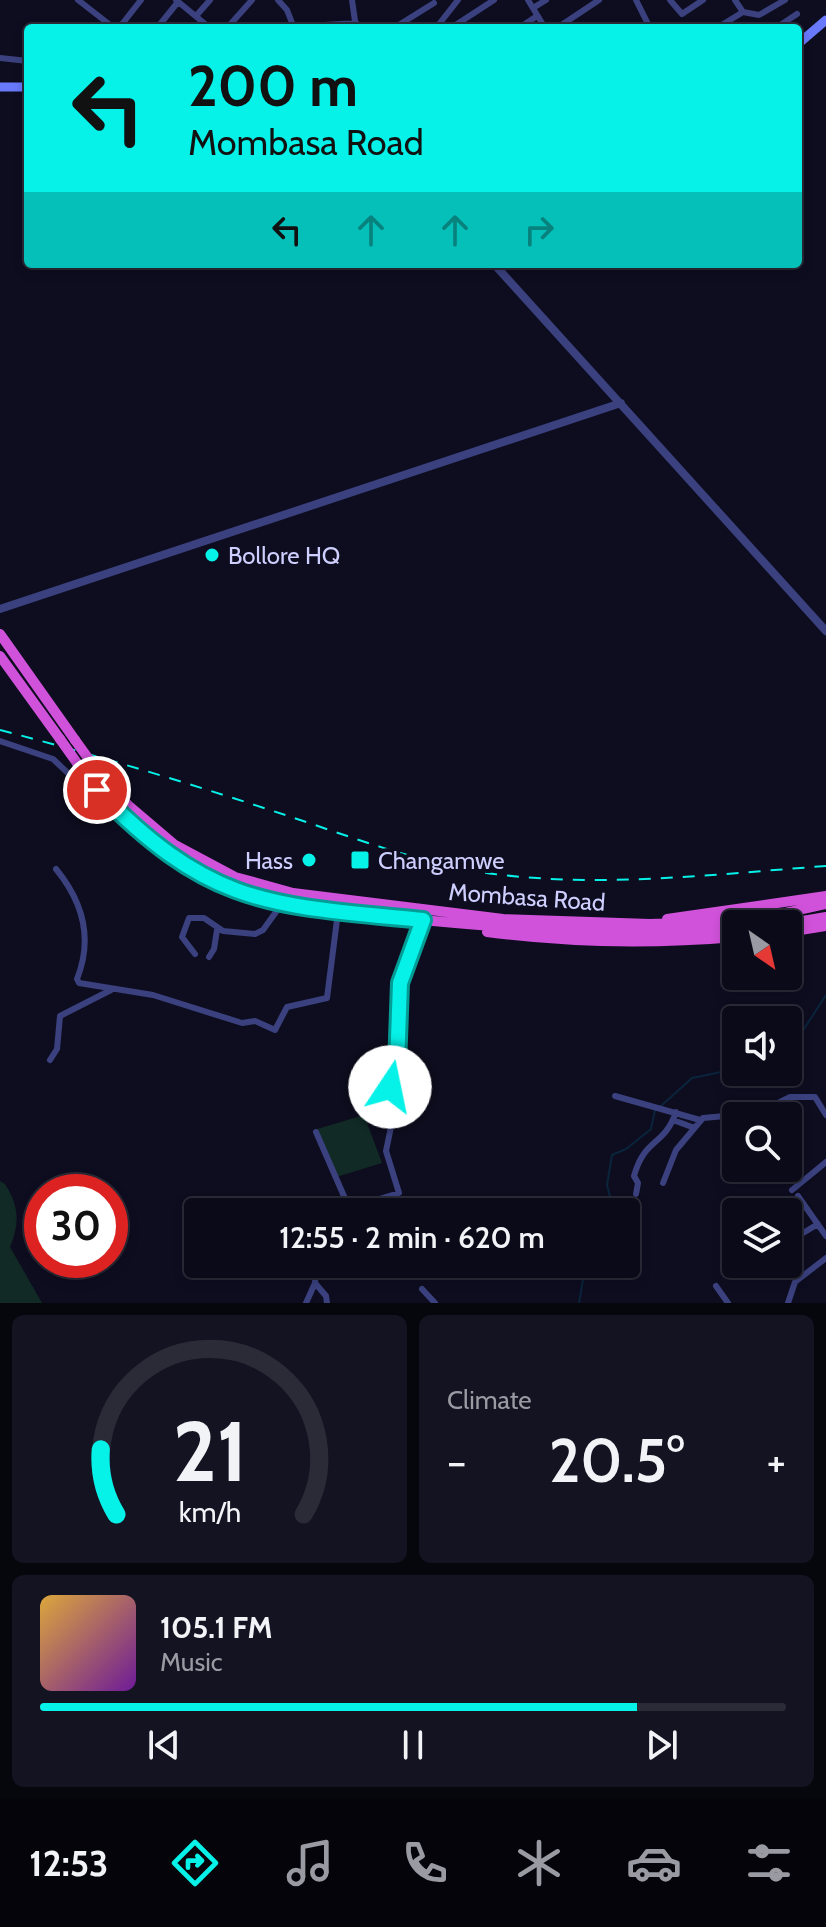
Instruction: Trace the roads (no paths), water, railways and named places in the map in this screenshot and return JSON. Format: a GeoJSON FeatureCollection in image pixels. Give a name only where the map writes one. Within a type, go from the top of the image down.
{"type":"FeatureCollection","features":[{"type":"Feature","properties":{"kind":"highway","name":"Mombasa Road"},"geometry":{"type":"LineString","coordinates":[[0,634],[93,765],[128,805],[175,845],[257,885],[293,893],[503,919],[650,924],[753,920],[826,904]]}},
{"type":"Feature","properties":{"kind":"highway","name":"Mombasa Road"},"geometry":{"type":"LineString","coordinates":[[0,656],[97,790],[151,843],[182,865],[254,899],[338,912],[596,932],[722,929]]}},
{"type":"Feature","properties":{"kind":"highway"},"geometry":{"type":"LineString","coordinates":[[650,924],[693,913],[737,911],[826,896]]}},
{"type":"Feature","properties":{"kind":"highway"},"geometry":{"type":"LineString","coordinates":[[802,921],[826,917]]}},
{"type":"Feature","properties":{"kind":"highway"},"geometry":{"type":"LineString","coordinates":[[444,922],[481,932],[578,942],[722,938]]}},
{"type":"Feature","properties":{"kind":"highway"},"geometry":{"type":"LineString","coordinates":[[802,930],[826,926]]}},
{"type":"Feature","properties":{"kind":"main road"},"geometry":{"type":"LineString","coordinates":[[802,41],[826,20]]}},
{"type":"Feature","properties":{"kind":"main road"},"geometry":{"type":"LineString","coordinates":[[0,87],[24,87]]}},
{"type":"Feature","properties":{"kind":"street"},"geometry":{"type":"LineString","coordinates":[[78,0],[111,24]]}},
{"type":"Feature","properties":{"kind":"street"},"geometry":{"type":"LineString","coordinates":[[120,24],[141,0]]}},
{"type":"Feature","properties":{"kind":"street"},"geometry":{"type":"LineString","coordinates":[[196,16],[210,0]]}},
{"type":"Feature","properties":{"kind":"street"},"geometry":{"type":"LineString","coordinates":[[231,24],[252,0]]}},
{"type":"Feature","properties":{"kind":"street"},"geometry":{"type":"LineString","coordinates":[[278,0],[287,10],[293,24]]}},
{"type":"Feature","properties":{"kind":"street"},"geometry":{"type":"LineString","coordinates":[[352,0],[356,24]]}},
{"type":"Feature","properties":{"kind":"street"},"geometry":{"type":"LineString","coordinates":[[439,24],[458,0]]}},
{"type":"Feature","properties":{"kind":"street"},"geometry":{"type":"LineString","coordinates":[[457,24],[494,0]]}},
{"type":"Feature","properties":{"kind":"street"},"geometry":{"type":"LineString","coordinates":[[528,0],[542,24]]}},
{"type":"Feature","properties":{"kind":"street"},"geometry":{"type":"LineString","coordinates":[[533,8],[546,0]]}},
{"type":"Feature","properties":{"kind":"street"},"geometry":{"type":"LineString","coordinates":[[563,24],[599,0]]}},
{"type":"Feature","properties":{"kind":"street"},"geometry":{"type":"LineString","coordinates":[[636,0],[648,24]]}},
{"type":"Feature","properties":{"kind":"street"},"geometry":{"type":"LineString","coordinates":[[670,0],[682,14],[703,0]]}},
{"type":"Feature","properties":{"kind":"street"},"geometry":{"type":"LineString","coordinates":[[735,0],[743,12]]}},
{"type":"Feature","properties":{"kind":"street"},"geometry":{"type":"LineString","coordinates":[[724,24],[743,12],[759,15],[785,0]]}},
{"type":"Feature","properties":{"kind":"street"},"geometry":{"type":"LineString","coordinates":[[160,24],[177,1],[205,24]]}},
{"type":"Feature","properties":{"kind":"street"},"geometry":{"type":"LineString","coordinates":[[400,24],[433,2],[445,15]]}},
{"type":"Feature","properties":{"kind":"street"},"geometry":{"type":"LineString","coordinates":[[777,7],[785,21]]}},
{"type":"Feature","properties":{"kind":"street"},"geometry":{"type":"LineString","coordinates":[[781,24],[797,14]]}},
{"type":"Feature","properties":{"kind":"street"},"geometry":{"type":"LineString","coordinates":[[525,24],[537,16]]}},
{"type":"Feature","properties":{"kind":"street"},"geometry":{"type":"LineString","coordinates":[[0,58],[24,61]]}},
{"type":"Feature","properties":{"kind":"street"},"geometry":{"type":"LineString","coordinates":[[498,268],[826,631]]}},
{"type":"Feature","properties":{"kind":"street"},"geometry":{"type":"LineString","coordinates":[[0,609],[621,403]]}},
{"type":"Feature","properties":{"kind":"street"},"geometry":{"type":"LineString","coordinates":[[0,741],[54,759],[70,775],[97,790]]}},
{"type":"Feature","properties":{"kind":"street"},"geometry":{"type":"LineString","coordinates":[[56,869],[71,891],[87,935],[86,956],[78,982],[153,995],[242,1023],[255,1021],[277,1030],[287,1007],[327,998],[338,912]]}},
{"type":"Feature","properties":{"kind":"street"},"geometry":{"type":"LineString","coordinates":[[195,954],[182,937],[189,918],[204,918],[217,930],[259,932],[281,905]]}},
{"type":"Feature","properties":{"kind":"street"},"geometry":{"type":"LineString","coordinates":[[387,1198],[399,1194],[386,1151],[392,1122],[389,1089],[397,1067],[400,983],[423,920]]}},
{"type":"Feature","properties":{"kind":"street"},"geometry":{"type":"LineString","coordinates":[[209,957],[214,949],[217,930]]}},
{"type":"Feature","properties":{"kind":"street"},"geometry":{"type":"LineString","coordinates":[[50,1060],[57,1049],[60,1016],[114,988]]}},
{"type":"Feature","properties":{"kind":"street"},"geometry":{"type":"LineString","coordinates":[[663,1183],[676,1150],[700,1120],[726,1114],[758,1113],[802,1095],[815,1097],[826,1115]]}},
{"type":"Feature","properties":{"kind":"street"},"geometry":{"type":"LineString","coordinates":[[615,1096],[700,1120]]}},
{"type":"Feature","properties":{"kind":"street"},"geometry":{"type":"LineString","coordinates":[[636,1194],[638,1184],[634,1176],[641,1154],[665,1136],[674,1111]]}},
{"type":"Feature","properties":{"kind":"street"},"geometry":{"type":"LineString","coordinates":[[673,1120],[692,1127]]}},
{"type":"Feature","properties":{"kind":"street"},"geometry":{"type":"LineString","coordinates":[[316,1132],[344,1198]]}},
{"type":"Feature","properties":{"kind":"street"},"geometry":{"type":"LineString","coordinates":[[826,1162],[795,1193],[826,1236]]}},
{"type":"Feature","properties":{"kind":"street"},"geometry":{"type":"LineString","coordinates":[[802,1234],[818,1224]]}},
{"type":"Feature","properties":{"kind":"street"},"geometry":{"type":"LineString","coordinates":[[788,1303],[795,1282],[826,1258]]}},
{"type":"Feature","properties":{"kind":"street"},"geometry":{"type":"LineString","coordinates":[[306,1303],[315,1278]]}},
{"type":"Feature","properties":{"kind":"street"},"geometry":{"type":"LineString","coordinates":[[315,1283],[326,1296],[327,1303]]}},
{"type":"Feature","properties":{"kind":"street"},"geometry":{"type":"LineString","coordinates":[[716,1286],[728,1303]]}},
{"type":"Feature","properties":{"kind":"street"},"geometry":{"type":"LineString","coordinates":[[422,1289],[435,1303]]}},
{"type":"Feature","properties":{"kind":"waterway"},"geometry":{"type":"LineString","coordinates":[[802,1029],[826,995]]}},
{"type":"Feature","properties":{"kind":"waterway"},"geometry":{"type":"LineString","coordinates":[[661,1106],[692,1078],[722,1072]]}},
{"type":"Feature","properties":{"kind":"waterway"},"geometry":{"type":"LineString","coordinates":[[610,1198],[607,1185],[612,1155],[626,1149],[651,1129],[655,1110]]}},
{"type":"Feature","properties":{"kind":"waterway"},"geometry":{"type":"LineString","coordinates":[[579,1303],[583,1278]]}},
{"type":"Feature","properties":{"kind":"railway"},"geometry":{"type":"LineString","coordinates":[[0,730],[171,779],[410,856],[494,874],[618,880],[826,866]]}},
{"type":"Feature","properties":{"kind":"place","name":"Bollore HQ"},"geometry":{"type":"Point","coordinates":[212,555]}},
{"type":"Feature","properties":{"kind":"place","name":"Hass"},"geometry":{"type":"Point","coordinates":[309,860]}},
{"type":"Feature","properties":{"kind":"place","name":"Changamwe"},"geometry":{"type":"Point","coordinates":[360,860]}}]}
